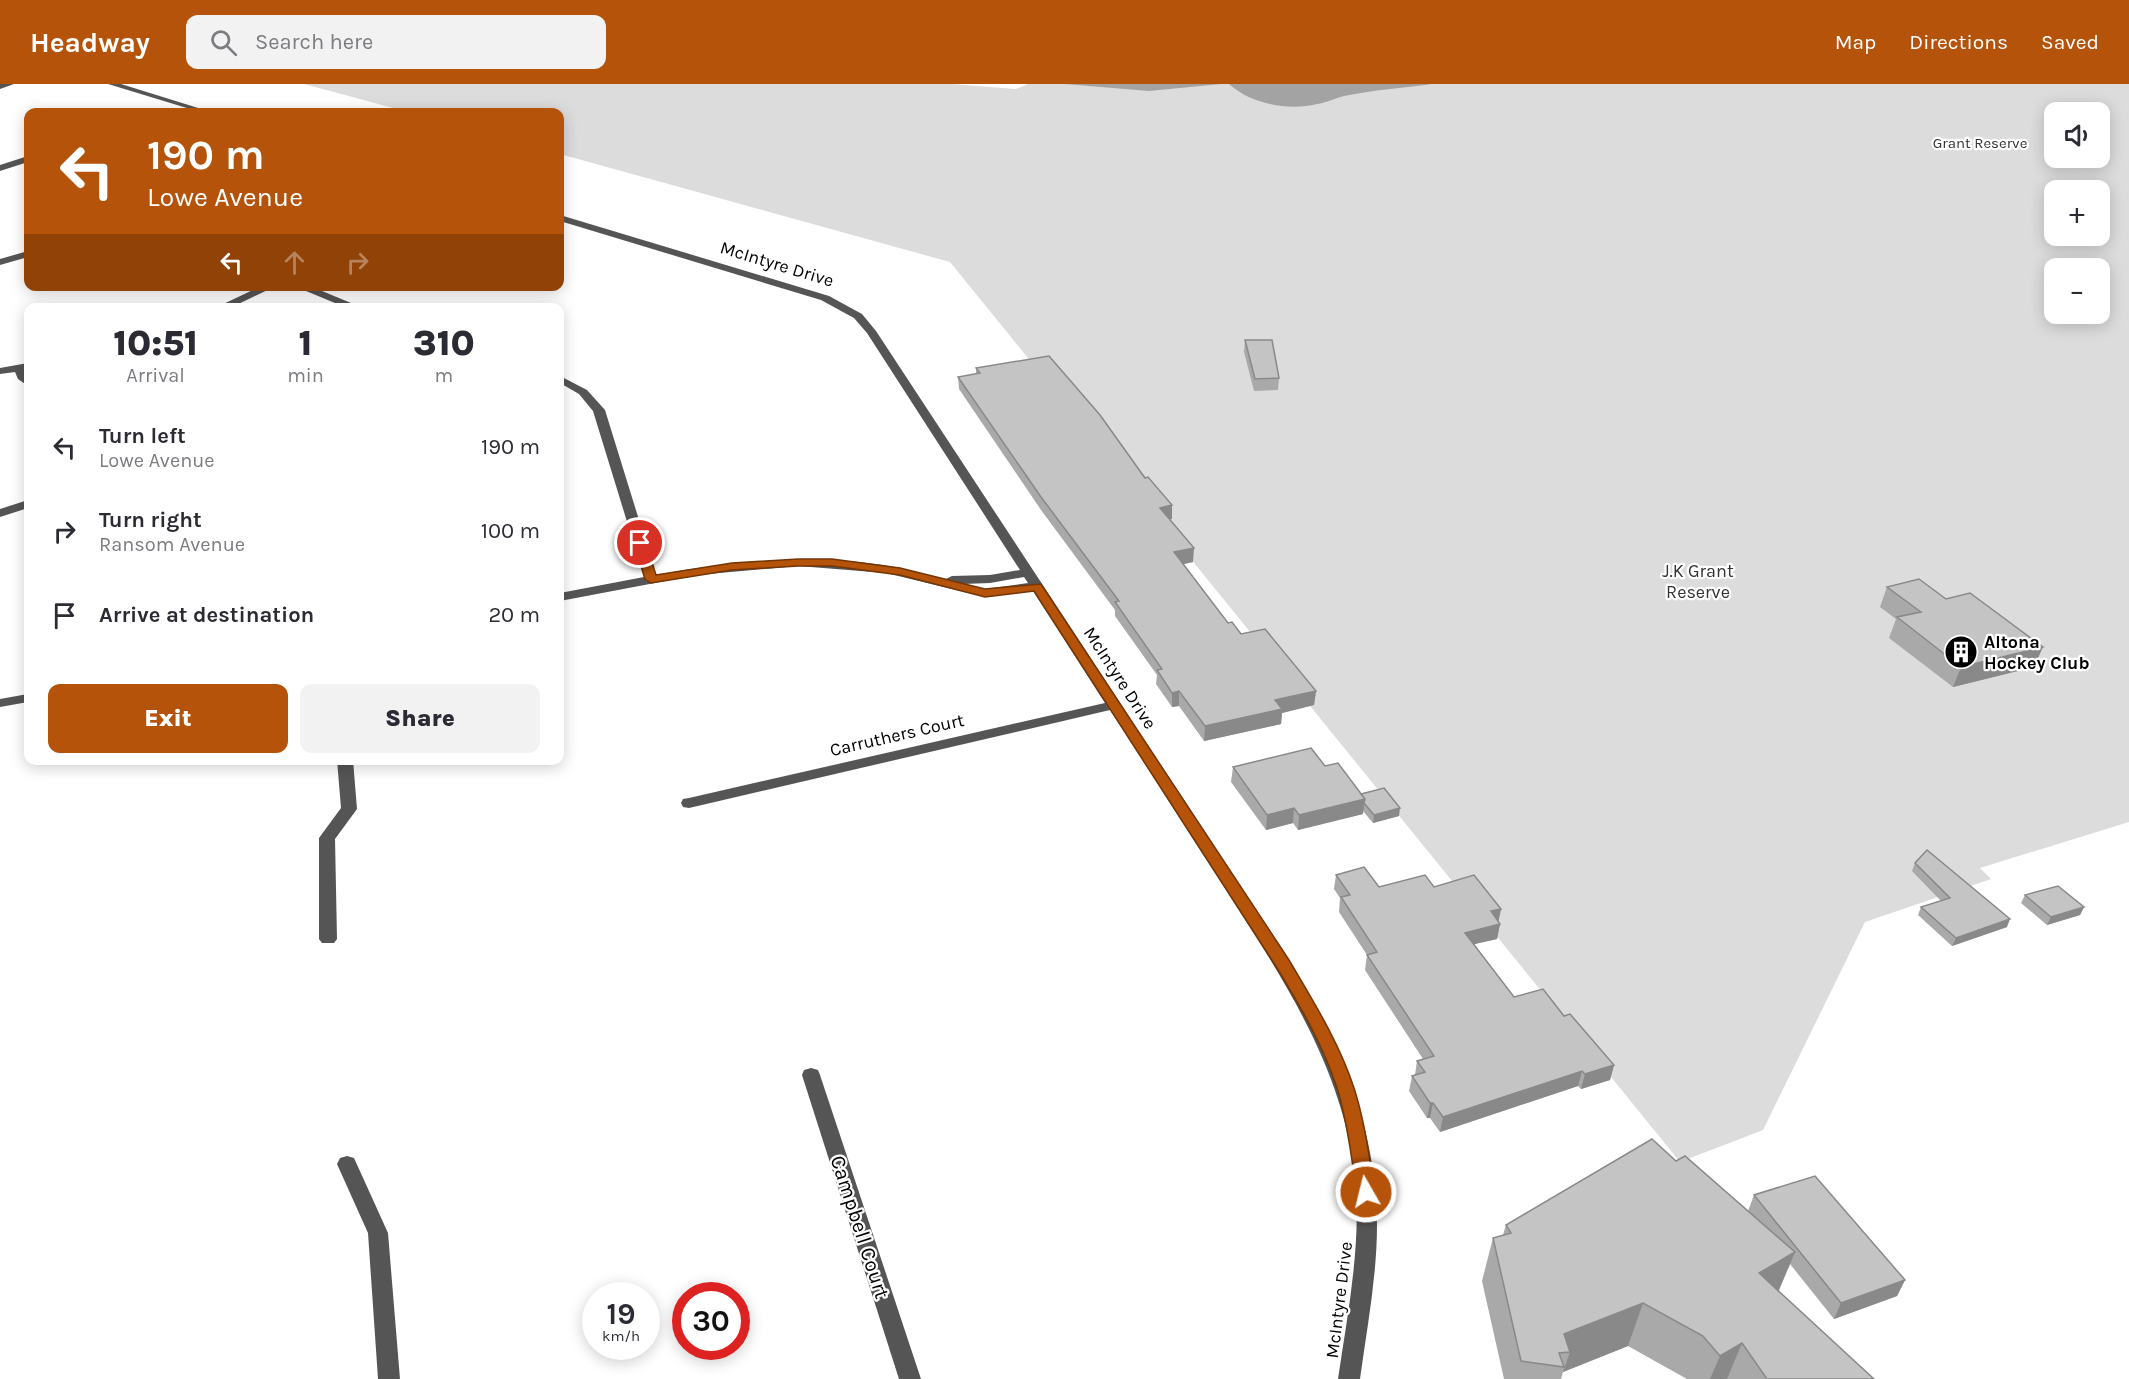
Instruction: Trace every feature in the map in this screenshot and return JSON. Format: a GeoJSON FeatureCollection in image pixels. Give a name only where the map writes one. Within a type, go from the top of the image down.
{"type":"FeatureCollection","features":[{"type":"Feature","properties":{"kind":"street"},"geometry":{"type":"LineString","coordinates":[[0,87],[10,84]]}},
{"type":"Feature","properties":{"kind":"street"},"geometry":{"type":"LineString","coordinates":[[112,84],[191,108]]}},
{"type":"Feature","properties":{"kind":"street"},"geometry":{"type":"LineString","coordinates":[[0,168],[24,160]]}},
{"type":"Feature","properties":{"kind":"street","name":"McIntyre Drive"},"geometry":{"type":"LineString","coordinates":[[564,219],[825,298],[858,316],[877,340],[1304,996],[1319,1024],[1345,1086],[1361,1153],[1366,1192],[1367,1225],[1349,1379]]}},
{"type":"Feature","properties":{"kind":"street"},"geometry":{"type":"LineString","coordinates":[[0,262],[24,255]]}},
{"type":"Feature","properties":{"kind":"street"},"geometry":{"type":"LineString","coordinates":[[232,303],[259,291]]}},
{"type":"Feature","properties":{"kind":"street"},"geometry":{"type":"LineString","coordinates":[[312,291],[345,303]]}},
{"type":"Feature","properties":{"kind":"street"},"geometry":{"type":"LineString","coordinates":[[0,371],[24,367]]}},
{"type":"Feature","properties":{"kind":"street"},"geometry":{"type":"LineString","coordinates":[[564,381],[583,392],[599,410],[651,579]]}},
{"type":"Feature","properties":{"kind":"street"},"geometry":{"type":"LineString","coordinates":[[0,513],[24,505]]}},
{"type":"Feature","properties":{"kind":"street"},"geometry":{"type":"LineString","coordinates":[[564,596],[651,579],[732,567],[798,562],[857,565],[940,580],[968,591],[985,593],[1015,591],[1037,586]]}},
{"type":"Feature","properties":{"kind":"street"},"geometry":{"type":"LineString","coordinates":[[940,580],[990,579],[1028,572]]}},
{"type":"Feature","properties":{"kind":"street"},"geometry":{"type":"LineString","coordinates":[[0,703],[24,699]]}},
{"type":"Feature","properties":{"kind":"street","name":"Carruthers Court"},"geometry":{"type":"LineString","coordinates":[[689,803],[1114,705]]}},
{"type":"Feature","properties":{"kind":"street"},"geometry":{"type":"LineString","coordinates":[[328,939],[327,838],[349,808],[345,765]]}},
{"type":"Feature","properties":{"kind":"street","name":"Campbell Court"},"geometry":{"type":"LineString","coordinates":[[811,1075],[910,1379]]}},
{"type":"Feature","properties":{"kind":"street"},"geometry":{"type":"LineString","coordinates":[[347,1164],[378,1233],[389,1379]]}},
{"type":"Feature","properties":{"kind":"green space","name":"J.K Grant Reserve"},"geometry":{"type":"Polygon","coordinates":[[[304,84],[952,84],[1016,89],[1028,84],[2129,84],[2129,822],[1980,868],[1991,879],[1865,922],[1763,1130],[1680,1162],[950,262],[564,155],[564,108],[393,108],[304,84]]]}},
{"type":"Feature","properties":{"kind":"shaded area"},"geometry":{"type":"Polygon","coordinates":[[[1065,84],[1221,84],[1149,91],[1065,84]]]}},
{"type":"Feature","properties":{"kind":"shaded area"},"geometry":{"type":"Polygon","coordinates":[[[1229,84],[1432,84],[1355,94],[1294,107],[1259,101],[1248,97],[1229,84]]]}},
{"type":"Feature","properties":{"kind":"building"},"geometry":{"type":"Polygon","coordinates":[[[1245,340],[1272,340],[1279,378],[1255,379],[1245,340]]]}},
{"type":"Feature","properties":{"kind":"building"},"geometry":{"type":"Polygon","coordinates":[[[1049,356],[1100,415],[1145,478],[1148,477],[1172,505],[1160,508],[1194,548],[1174,552],[1228,623],[1232,622],[1241,634],[1265,629],[1316,691],[1275,700],[1282,709],[1205,726],[1179,691],[1172,693],[1157,670],[1162,669],[1115,602],[1119,601],[1041,497],[958,377],[980,373],[976,368],[1049,356]]]}},
{"type":"Feature","properties":{"kind":"building"},"geometry":{"type":"Polygon","coordinates":[[[1919,579],[1946,599],[1970,593],[2043,647],[1961,667],[1897,617],[1921,612],[1887,587],[1919,579]]]}},
{"type":"Feature","properties":{"kind":"building"},"geometry":{"type":"Polygon","coordinates":[[[1311,748],[1325,766],[1338,763],[1365,799],[1299,815],[1294,808],[1267,815],[1233,767],[1311,748]]]}},
{"type":"Feature","properties":{"kind":"building"},"geometry":{"type":"Polygon","coordinates":[[[1384,788],[1400,808],[1374,815],[1364,803],[1365,799],[1361,794],[1384,788]]]}},
{"type":"Feature","properties":{"kind":"building"},"geometry":{"type":"Polygon","coordinates":[[[1927,850],[2010,919],[1956,938],[1921,907],[1950,898],[1915,863],[1927,850]]]}},
{"type":"Feature","properties":{"kind":"building"},"geometry":{"type":"Polygon","coordinates":[[[1364,867],[1379,887],[1425,875],[1434,887],[1474,875],[1501,909],[1491,911],[1500,924],[1465,933],[1514,997],[1543,989],[1564,1016],[1570,1014],[1614,1065],[1585,1074],[1582,1071],[1443,1117],[1433,1103],[1430,1103],[1412,1076],[1425,1072],[1417,1061],[1434,1056],[1367,955],[1377,952],[1341,897],[1350,895],[1336,875],[1364,867]]]}},
{"type":"Feature","properties":{"kind":"building"},"geometry":{"type":"Polygon","coordinates":[[[2058,886],[2084,907],[2051,917],[2025,895],[2058,886]]]}},
{"type":"Feature","properties":{"kind":"building"},"geometry":{"type":"Polygon","coordinates":[[[1652,1139],[1676,1161],[1685,1156],[1795,1252],[1759,1273],[1874,1379],[1767,1379],[1742,1343],[1720,1356],[1703,1336],[1643,1303],[1564,1334],[1570,1352],[1559,1353],[1564,1367],[1521,1361],[1493,1238],[1511,1233],[1506,1225],[1652,1139]]]}},
{"type":"Feature","properties":{"kind":"building"},"geometry":{"type":"Polygon","coordinates":[[[1815,1176],[1905,1280],[1841,1303],[1754,1195],[1815,1176]]]}},
{"type":"Feature","properties":{"kind":"place","name":"Altona Hockey Club"},"geometry":{"type":"Point","coordinates":[1961,652]}},
{"type":"Feature","properties":{"kind":"route"},"geometry":{"type":"LineString","coordinates":[[640,543],[651,579],[697,571],[798,562],[886,569],[940,580],[968,591],[985,593],[1015,591],[1037,586],[1304,996],[1319,1024],[1345,1086],[1361,1153],[1366,1192]]}},
{"type":"Feature","properties":{"kind":"park label","name":"Grant Reserve"},"geometry":{"type":"Point","coordinates":[1980,143]}}]}
